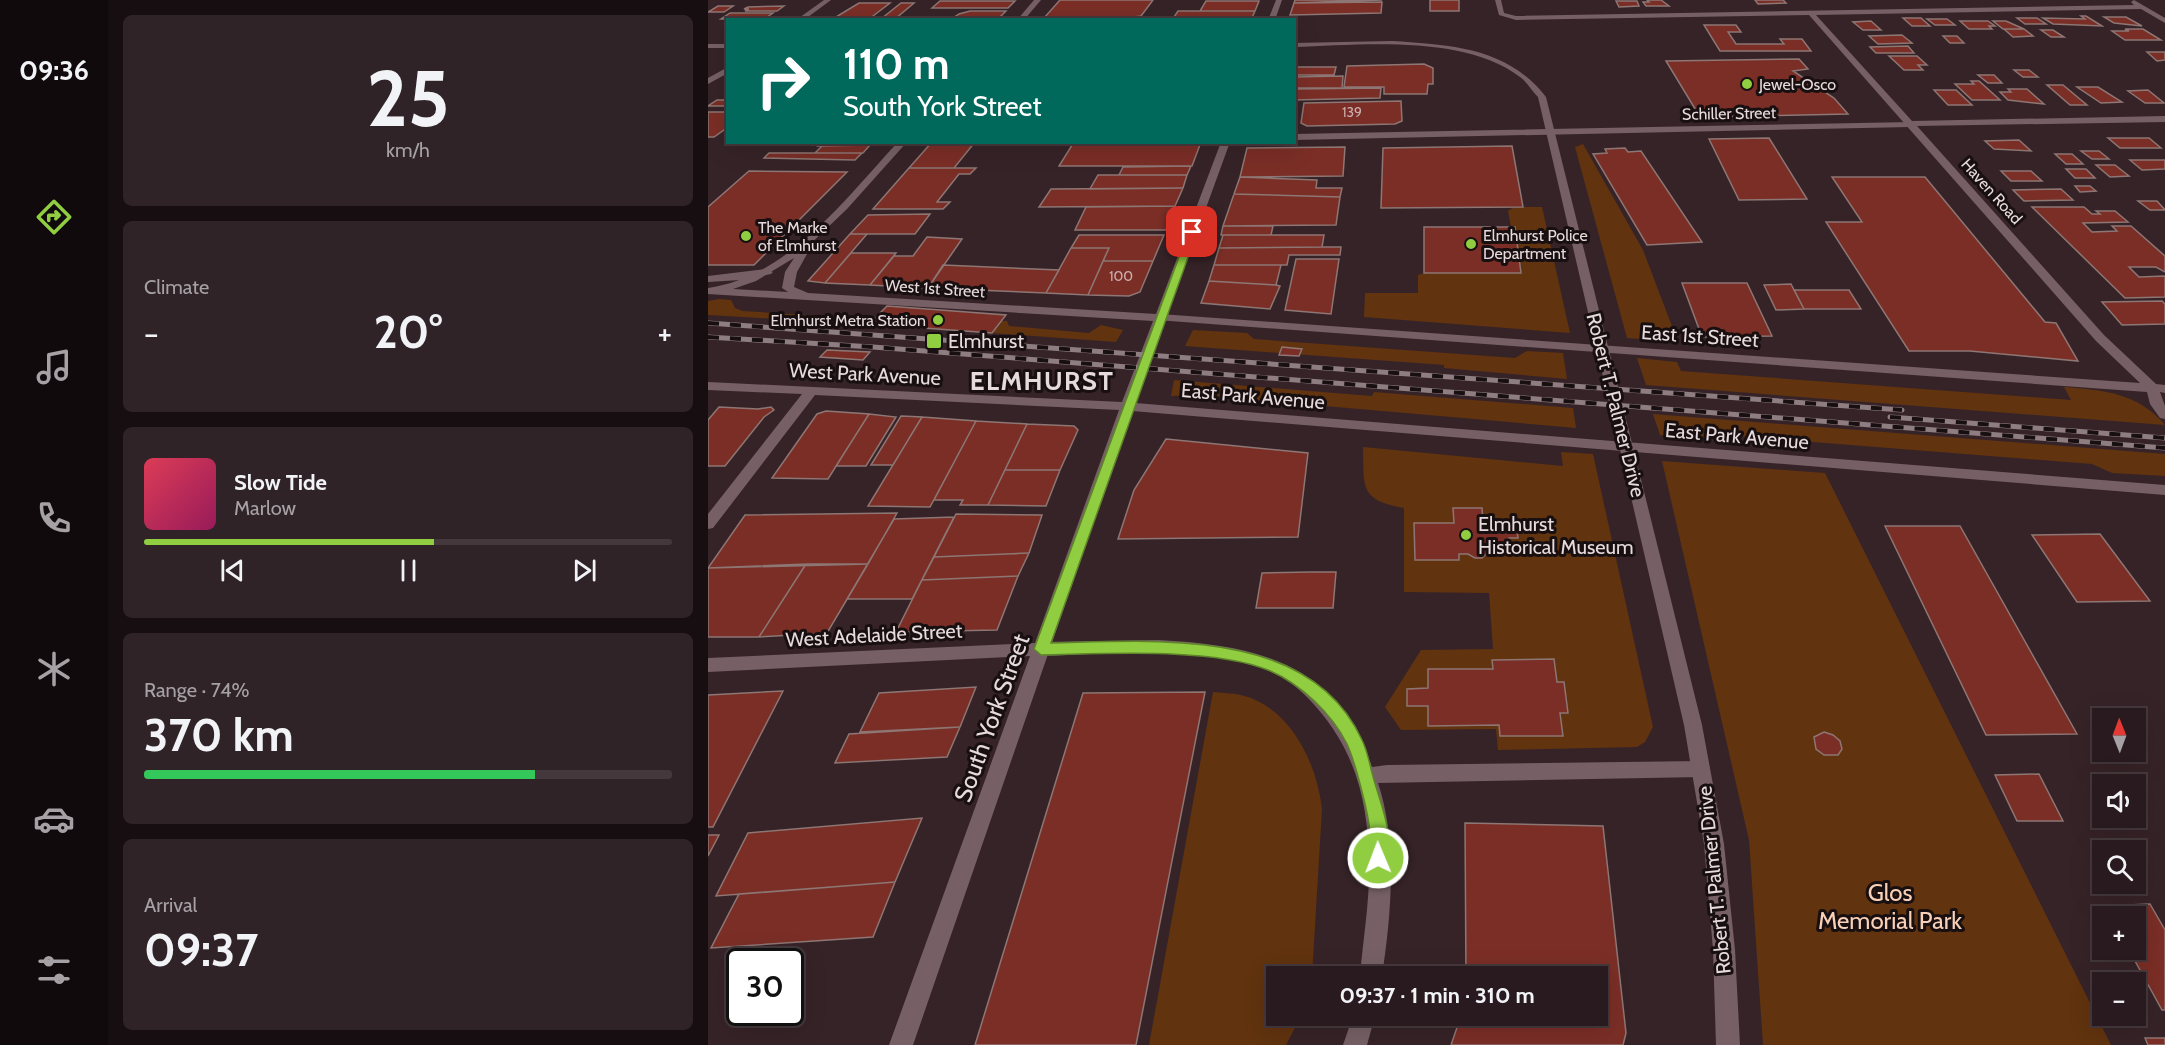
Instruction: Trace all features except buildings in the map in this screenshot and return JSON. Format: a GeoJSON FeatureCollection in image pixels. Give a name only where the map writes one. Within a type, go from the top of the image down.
{"type":"FeatureCollection","features":[{"type":"Feature","properties":{"kind":"street"},"geometry":{"type":"LineString","coordinates":[[802,18],[828,0]]}},
{"type":"Feature","properties":{"kind":"street"},"geometry":{"type":"LineString","coordinates":[[1022,18],[1038,0]]}},
{"type":"Feature","properties":{"kind":"street"},"geometry":{"type":"LineString","coordinates":[[1273,18],[1279,0]]}},
{"type":"Feature","properties":{"kind":"street"},"geometry":{"type":"LineString","coordinates":[[1498,0],[1501,13],[1506,16],[1722,10],[1811,13],[2143,8]]}},
{"type":"Feature","properties":{"kind":"street"},"geometry":{"type":"LineString","coordinates":[[1936,0],[1949,10]]}},
{"type":"Feature","properties":{"kind":"street"},"geometry":{"type":"LineString","coordinates":[[2131,0],[2165,21]]}},
{"type":"Feature","properties":{"kind":"street","name":"Haven Road"},"geometry":{"type":"LineString","coordinates":[[1811,13],[2100,338],[2158,389],[2165,398]]}},
{"type":"Feature","properties":{"kind":"street"},"geometry":{"type":"LineString","coordinates":[[1296,37],[1344,44]]}},
{"type":"Feature","properties":{"kind":"street","name":"Robert T. Palmer Drive"},"geometry":{"type":"LineString","coordinates":[[1296,45],[1344,44],[1442,48],[1473,53],[1503,63],[1526,77],[1537,89],[1550,131],[1693,725],[1716,856],[1724,950],[1728,1045]]}},
{"type":"Feature","properties":{"kind":"street"},"geometry":{"type":"LineString","coordinates":[[708,46],[726,46]]}},
{"type":"Feature","properties":{"kind":"street"},"geometry":{"type":"LineString","coordinates":[[708,82],[726,70]]}},
{"type":"Feature","properties":{"kind":"street","name":"Schiller Street"},"geometry":{"type":"LineString","coordinates":[[1296,137],[2163,120]]}},
{"type":"Feature","properties":{"kind":"street"},"geometry":{"type":"LineString","coordinates":[[709,292],[747,281],[788,261],[810,241],[901,144]]}},
{"type":"Feature","properties":{"kind":"street","name":"South York Street"},"geometry":{"type":"LineString","coordinates":[[901,1045],[1127,406],[1225,144]]}},
{"type":"Feature","properties":{"kind":"street"},"geometry":{"type":"LineString","coordinates":[[806,296],[788,288],[788,282],[810,241]]}},
{"type":"Feature","properties":{"kind":"street"},"geometry":{"type":"LineString","coordinates":[[708,279],[740,277],[770,271]]}},
{"type":"Feature","properties":{"kind":"street","name":"West 1st Street"},"geometry":{"type":"LineString","coordinates":[[709,292],[1160,318]]}},
{"type":"Feature","properties":{"kind":"street","name":"East 1st Street"},"geometry":{"type":"LineString","coordinates":[[1160,318],[2158,389]]}},
{"type":"Feature","properties":{"kind":"street","name":"West Park Avenue"},"geometry":{"type":"LineString","coordinates":[[708,386],[1127,406]]}},
{"type":"Feature","properties":{"kind":"street","name":"Haven Road"},"geometry":{"type":"LineString","coordinates":[[2158,389],[2157,404],[2165,415]]}},
{"type":"Feature","properties":{"kind":"street"},"geometry":{"type":"LineString","coordinates":[[708,524],[811,391]]}},
{"type":"Feature","properties":{"kind":"street","name":"East Park Avenue"},"geometry":{"type":"LineString","coordinates":[[1127,406],[2165,490]]}},
{"type":"Feature","properties":{"kind":"street","name":"West Adelaide Street"},"geometry":{"type":"LineString","coordinates":[[708,665],[1041,649],[1124,648],[1220,652],[1273,665],[1306,684],[1334,710],[1355,742],[1378,824],[1376,938],[1372,966]]}},
{"type":"Feature","properties":{"kind":"street"},"geometry":{"type":"LineString","coordinates":[[1366,777],[1387,773],[1701,769]]}},
{"type":"Feature","properties":{"kind":"street"},"geometry":{"type":"LineString","coordinates":[[1355,1045],[1361,1026]]}},
{"type":"Feature","properties":{"kind":"green space"},"geometry":{"type":"Polygon","coordinates":[[[1583,144],[1643,250],[1678,342],[1627,338],[1575,147],[1583,144]]]}},
{"type":"Feature","properties":{"kind":"green space"},"geometry":{"type":"Polygon","coordinates":[[[1514,207],[1542,207],[1570,333],[1364,317],[1365,293],[1418,293],[1418,275],[1424,273],[1521,273],[1515,228],[1511,227],[1508,211],[1514,207]]]}},
{"type":"Feature","properties":{"kind":"green space"},"geometry":{"type":"Polygon","coordinates":[[[731,300],[735,308],[743,311],[874,319],[869,324],[708,315],[708,301],[731,300]]]}},
{"type":"Feature","properties":{"kind":"green space"},"geometry":{"type":"Polygon","coordinates":[[[1001,321],[1007,321],[1009,326],[1089,333],[1101,325],[1123,330],[1116,342],[992,333],[1001,321]]]}},
{"type":"Feature","properties":{"kind":"green space"},"geometry":{"type":"Polygon","coordinates":[[[1193,330],[1247,333],[1254,339],[1515,358],[1527,351],[1563,353],[1567,379],[1444,368],[1444,365],[1185,346],[1193,330]]]}},
{"type":"Feature","properties":{"kind":"green space"},"geometry":{"type":"Polygon","coordinates":[[[1637,358],[1677,362],[1681,371],[2071,400],[2064,387],[2093,390],[2132,400],[2155,414],[2165,425],[1646,385],[1637,358]]]}},
{"type":"Feature","properties":{"kind":"green space"},"geometry":{"type":"Polygon","coordinates":[[[1174,380],[1372,396],[1374,392],[1573,408],[1576,428],[1199,395],[1171,396],[1174,380]]]}},
{"type":"Feature","properties":{"kind":"green space"},"geometry":{"type":"Polygon","coordinates":[[[1653,414],[2165,454],[2165,476],[2112,473],[2092,464],[1710,434],[1700,438],[1660,435],[1653,414]]]}},
{"type":"Feature","properties":{"kind":"green space"},"geometry":{"type":"Polygon","coordinates":[[[1363,447],[1563,466],[1561,452],[1593,454],[1653,727],[1645,742],[1637,747],[1498,750],[1496,729],[1401,730],[1385,707],[1421,650],[1493,649],[1489,593],[1404,592],[1404,508],[1379,501],[1367,490],[1363,447]]]}},
{"type":"Feature","properties":{"kind":"green space","name":"Glos Memorial Park"},"geometry":{"type":"Polygon","coordinates":[[[1662,461],[1825,473],[2092,1007],[2092,1026],[2102,1026],[2111,1045],[1763,1045],[1749,840],[1662,461]]]}},
{"type":"Feature","properties":{"kind":"green space"},"geometry":{"type":"Polygon","coordinates":[[[1213,692],[1241,695],[1259,701],[1287,724],[1307,756],[1319,792],[1322,809],[1313,966],[1266,966],[1266,1026],[1296,1026],[1286,1045],[1149,1045],[1213,692]]]}},
{"type":"Feature","properties":{"kind":"railway"},"geometry":{"type":"LineString","coordinates":[[708,323],[1902,410]]}},
{"type":"Feature","properties":{"kind":"railway"},"geometry":{"type":"LineString","coordinates":[[708,337],[873,347],[2165,448]]}},
{"type":"Feature","properties":{"kind":"railway"},"geometry":{"type":"LineString","coordinates":[[1890,417],[2165,438]]}},
{"type":"Feature","properties":{"kind":"place","name":"Jewel-Osco"},"geometry":{"type":"Point","coordinates":[1747,84]}},
{"type":"Feature","properties":{"kind":"place","name":"The Marke of Elmhurst"},"geometry":{"type":"Point","coordinates":[746,236]}},
{"type":"Feature","properties":{"kind":"place","name":"Elmhurst Police Department"},"geometry":{"type":"Point","coordinates":[1471,244]}},
{"type":"Feature","properties":{"kind":"place","name":"Elmhurst Metra Station"},"geometry":{"type":"Point","coordinates":[938,320]}},
{"type":"Feature","properties":{"kind":"place","name":"Elmhurst"},"geometry":{"type":"Point","coordinates":[934,341]}},
{"type":"Feature","properties":{"kind":"place","name":"Elmhurst Historical Museum"},"geometry":{"type":"Point","coordinates":[1466,535]}},
{"type":"Feature","properties":{"kind":"district","name":"ELMHURST"},"geometry":{"type":"Point","coordinates":[1042,381]}},
{"type":"Feature","properties":{"kind":"route"},"geometry":{"type":"LineString","coordinates":[[1192,232],[1127,406],[1041,649],[1124,648],[1220,652],[1273,665],[1306,684],[1334,710],[1355,742],[1378,824],[1378,858]]}}]}
